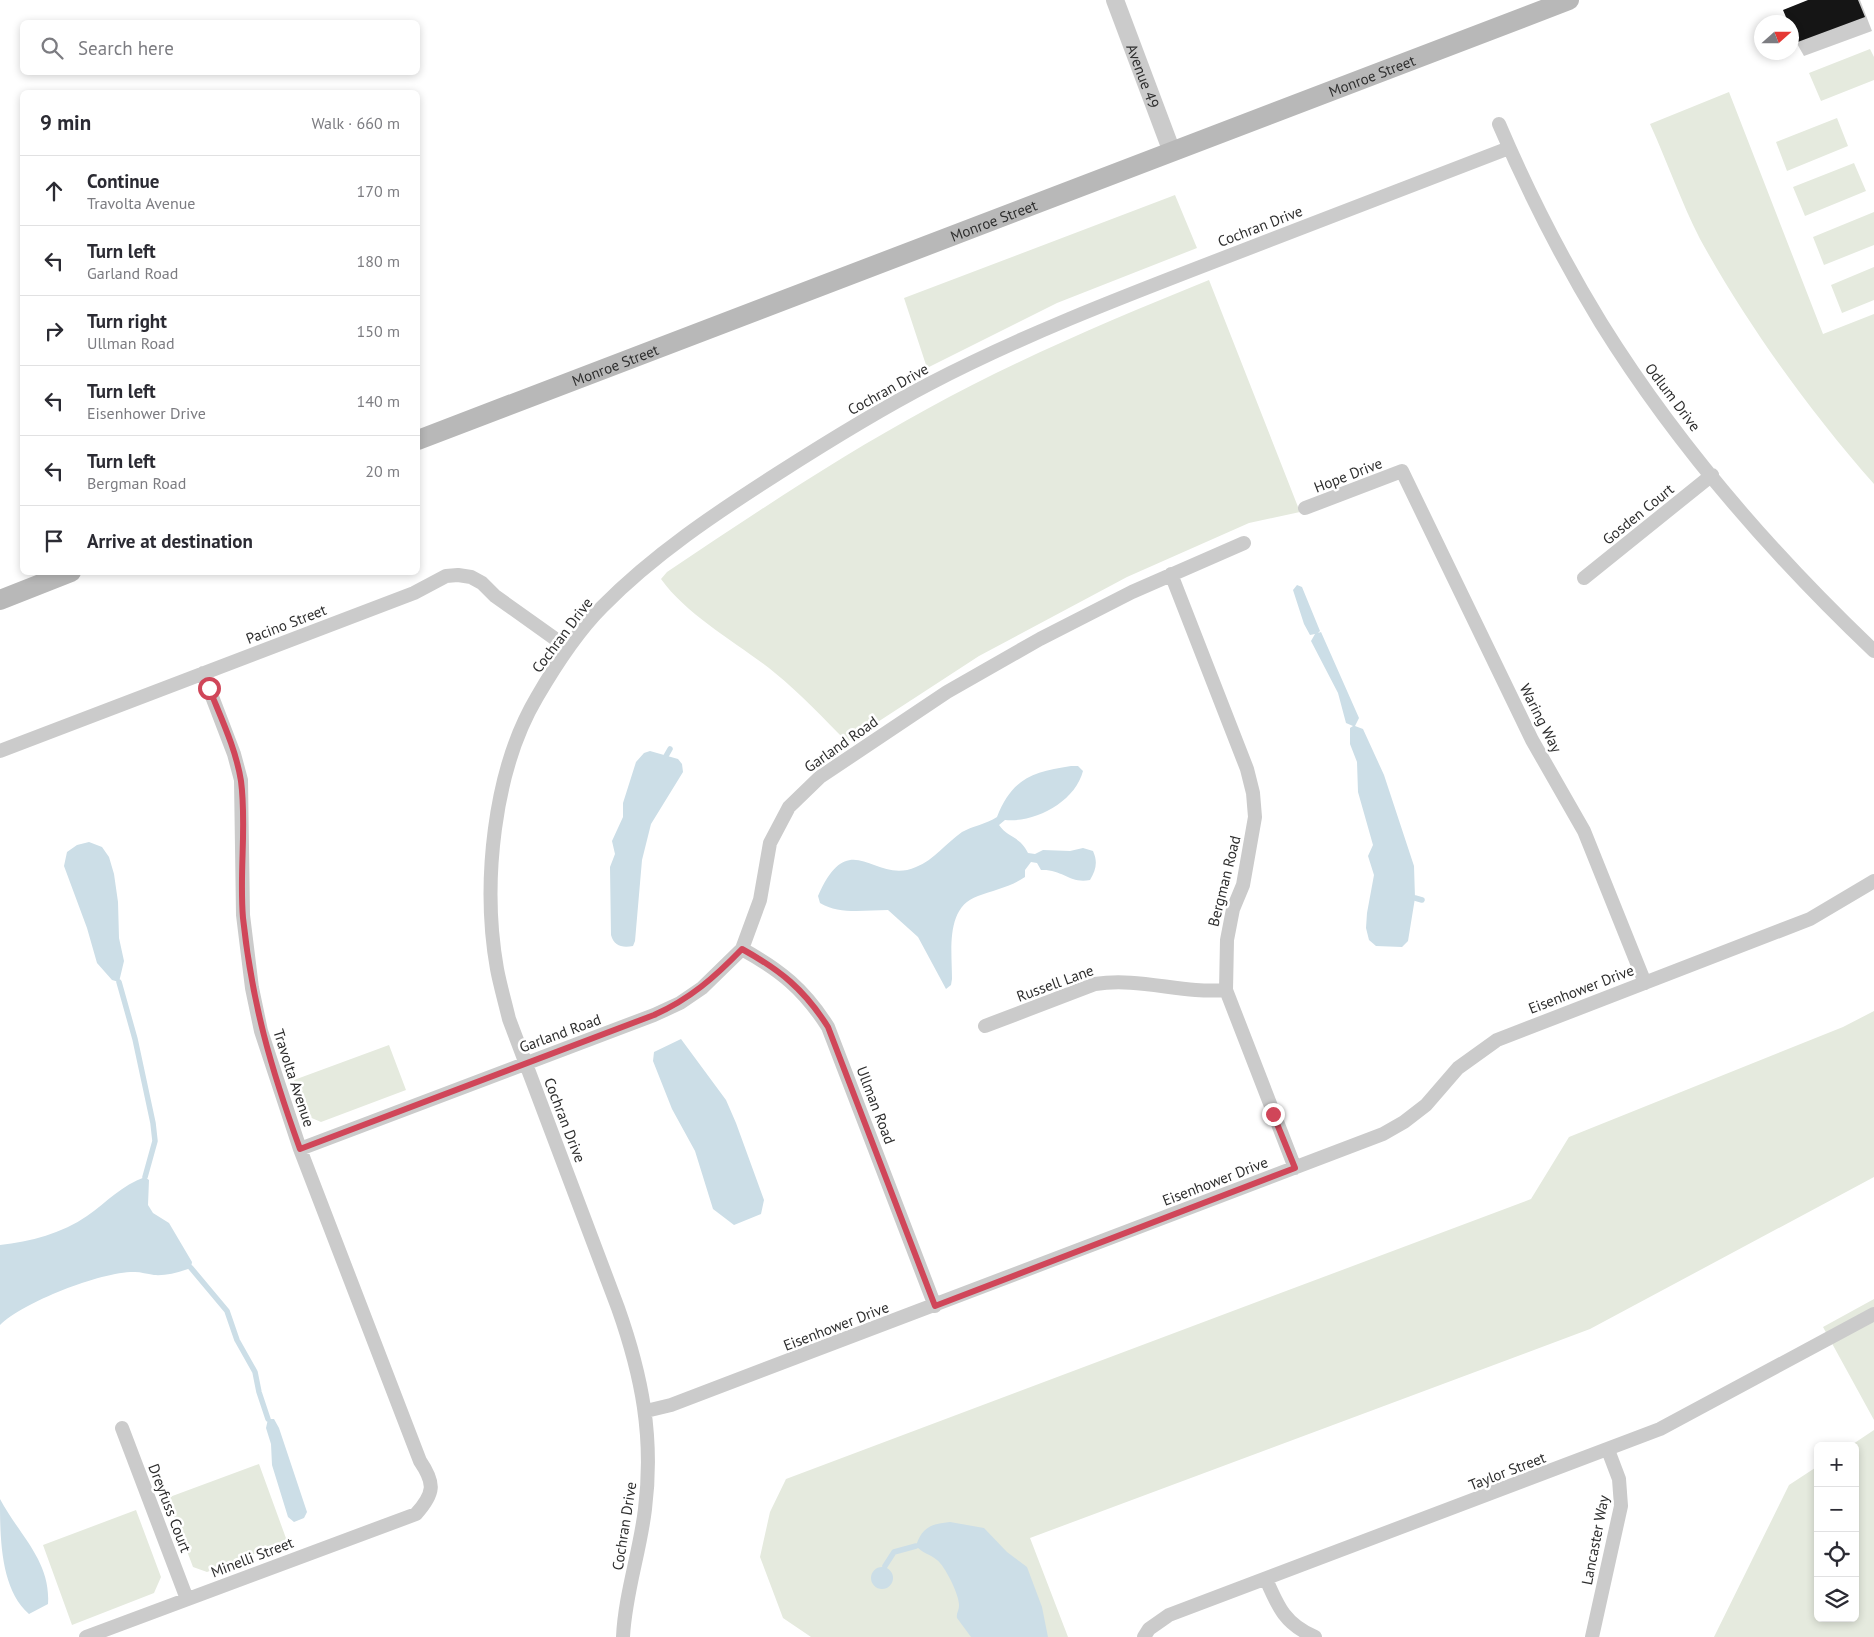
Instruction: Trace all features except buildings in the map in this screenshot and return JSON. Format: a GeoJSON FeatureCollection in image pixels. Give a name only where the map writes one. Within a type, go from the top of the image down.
{"type":"FeatureCollection","features":[{"type":"Feature","properties":{"kind":"main road","name":"Monroe Street"},"geometry":{"type":"LineString","coordinates":[[420,439],[1569,0]]}},
{"type":"Feature","properties":{"kind":"main road"},"geometry":{"type":"LineString","coordinates":[[0,600],[63,575]]}},
{"type":"Feature","properties":{"kind":"street","name":"Avenue 49"},"geometry":{"type":"LineString","coordinates":[[1115,0],[1172,152]]}},
{"type":"Feature","properties":{"kind":"street","name":"Odlum Drive"},"geometry":{"type":"LineString","coordinates":[[1498,124],[1552,236],[1601,323],[1656,402],[1743,514],[1810,588],[1874,651]]}},
{"type":"Feature","properties":{"kind":"street","name":"Cochran Drive"},"geometry":{"type":"LineString","coordinates":[[623,1637],[645,1511],[648,1477],[646,1411],[639,1371],[624,1325],[510,1019],[497,969],[490,910],[491,866],[500,801],[514,751],[535,700],[568,648],[599,609],[638,573],[700,526],[825,444],[932,382],[1116,298],[1509,148]]}},
{"type":"Feature","properties":{"kind":"street","name":"Hope Drive"},"geometry":{"type":"LineString","coordinates":[[1305,508],[1402,471]]}},
{"type":"Feature","properties":{"kind":"street","name":"Waring Way"},"geometry":{"type":"LineString","coordinates":[[1402,471],[1532,740],[1584,831],[1645,983]]}},
{"type":"Feature","properties":{"kind":"street","name":"Gosden Court"},"geometry":{"type":"LineString","coordinates":[[1584,578],[1712,475]]}},
{"type":"Feature","properties":{"kind":"street","name":"Garland Road"},"geometry":{"type":"LineString","coordinates":[[300,1149],[654,1015],[680,1003],[702,988],[742,949],[760,900],[765,868],[773,837],[790,807],[820,777],[964,682],[1040,639],[1171,574],[1244,543]]}},
{"type":"Feature","properties":{"kind":"street","name":"Bergman Road"},"geometry":{"type":"LineString","coordinates":[[1171,574],[1247,769],[1253,793],[1255,817],[1250,853],[1243,885],[1233,909],[1227,940],[1226,990],[1295,1168]]}},
{"type":"Feature","properties":{"kind":"street","name":"Pacino Street"},"geometry":{"type":"LineString","coordinates":[[0,751],[414,593],[446,576],[471,577],[482,583],[495,596],[568,648]]}},
{"type":"Feature","properties":{"kind":"street","name":"Travolta Avenue"},"geometry":{"type":"LineString","coordinates":[[203,673],[234,754],[241,780],[243,915],[252,988],[273,1072],[300,1149],[420,1461],[430,1477],[431,1491],[426,1503]]}},
{"type":"Feature","properties":{"kind":"street","name":"Eisenhower Drive"},"geometry":{"type":"LineString","coordinates":[[646,1411],[671,1405],[935,1306],[1383,1134],[1404,1122],[1426,1105],[1458,1068],[1498,1040],[1810,919],[1874,881]]}},
{"type":"Feature","properties":{"kind":"street","name":"Ullman Road"},"geometry":{"type":"LineString","coordinates":[[742,949],[781,972],[795,984],[816,1008],[828,1027],[935,1306]]}},
{"type":"Feature","properties":{"kind":"street","name":"Russell Lane"},"geometry":{"type":"LineString","coordinates":[[985,1026],[1095,984],[1114,981],[1132,981],[1191,991],[1226,990]]}},
{"type":"Feature","properties":{"kind":"street","name":"Taylor Street"},"geometry":{"type":"LineString","coordinates":[[1144,1637],[1150,1629],[1169,1616],[1608,1450],[1682,1419],[1874,1314]]}},
{"type":"Feature","properties":{"kind":"street","name":"Dreyfuss Court"},"geometry":{"type":"LineString","coordinates":[[122,1428],[187,1599]]}},
{"type":"Feature","properties":{"kind":"street","name":"Lancaster Way"},"geometry":{"type":"LineString","coordinates":[[1592,1637],[1621,1506],[1619,1479],[1608,1450]]}},
{"type":"Feature","properties":{"kind":"street","name":"Minelli Street"},"geometry":{"type":"LineString","coordinates":[[86,1637],[381,1525],[402,1520],[416,1514],[426,1503]]}},
{"type":"Feature","properties":{"kind":"street"},"geometry":{"type":"LineString","coordinates":[[1266,1578],[1276,1604],[1284,1614],[1292,1623],[1315,1637]]}},
{"type":"Feature","properties":{"kind":"shaded area"},"geometry":{"type":"Polygon","coordinates":[[[1870,49],[1874,57],[1874,80],[1821,101],[1809,73],[1870,49]]]}},
{"type":"Feature","properties":{"kind":"shaded area"},"geometry":{"type":"Polygon","coordinates":[[[1729,92],[1823,334],[1874,314],[1874,484],[1803,397],[1738,304],[1700,239],[1650,124],[1729,92]]]}},
{"type":"Feature","properties":{"kind":"shaded area"},"geometry":{"type":"Polygon","coordinates":[[[1837,118],[1848,146],[1787,171],[1776,142],[1837,118]]]}},
{"type":"Feature","properties":{"kind":"shaded area"},"geometry":{"type":"Polygon","coordinates":[[[1854,163],[1866,191],[1805,216],[1793,187],[1854,163]]]}},
{"type":"Feature","properties":{"kind":"shaded area"},"geometry":{"type":"Polygon","coordinates":[[[1175,195],[1197,248],[1057,303],[927,368],[904,298],[1175,195]]]}},
{"type":"Feature","properties":{"kind":"shaded area"},"geometry":{"type":"Polygon","coordinates":[[[1874,212],[1874,245],[1824,265],[1813,237],[1874,212]]]}},
{"type":"Feature","properties":{"kind":"shaded area"},"geometry":{"type":"Polygon","coordinates":[[[1874,267],[1874,300],[1842,313],[1831,285],[1874,267]]]}},
{"type":"Feature","properties":{"kind":"shaded area"},"geometry":{"type":"Polygon","coordinates":[[[1209,280],[1300,512],[1249,523],[1127,577],[979,656],[847,742],[785,681],[685,606],[661,579],[667,572],[795,487],[927,409],[996,373],[1066,340],[1209,280]]]}},
{"type":"Feature","properties":{"kind":"shaded area"},"geometry":{"type":"Polygon","coordinates":[[[1297,585],[1302,587],[1320,631],[1318,633],[1321,632],[1359,718],[1355,726],[1363,729],[1384,775],[1414,866],[1415,898],[1408,941],[1402,947],[1376,946],[1369,940],[1366,928],[1367,913],[1374,875],[1368,856],[1373,845],[1358,792],[1357,762],[1350,744],[1350,728],[1353,726],[1346,723],[1338,693],[1311,641],[1315,634],[1310,635],[1304,624],[1293,590],[1297,585]]]}},
{"type":"Feature","properties":{"kind":"shaded area"},"geometry":{"type":"Polygon","coordinates":[[[650,751],[678,759],[682,764],[683,772],[651,824],[642,860],[635,941],[633,946],[625,947],[616,944],[611,935],[610,867],[615,854],[612,841],[623,817],[623,803],[636,762],[644,753],[650,751]]]}},
{"type":"Feature","properties":{"kind":"shaded area"},"geometry":{"type":"Polygon","coordinates":[[[1078,766],[1083,771],[1079,782],[1063,801],[1041,814],[1017,820],[1005,820],[999,825],[1018,840],[1028,853],[1035,854],[1043,850],[1070,851],[1083,848],[1093,851],[1096,862],[1090,880],[1077,880],[1049,870],[1041,870],[1037,863],[1031,862],[1025,870],[1025,877],[967,902],[955,920],[952,943],[952,979],[951,985],[946,989],[918,937],[888,910],[844,910],[828,907],[820,903],[818,896],[830,875],[841,863],[852,860],[863,861],[887,869],[901,871],[916,867],[929,860],[962,832],[997,817],[1010,793],[1025,779],[1035,774],[1078,766]]]}},
{"type":"Feature","properties":{"kind":"shaded area"},"geometry":{"type":"Polygon","coordinates":[[[89,842],[102,847],[109,857],[114,874],[118,902],[119,938],[124,961],[119,982],[112,980],[97,963],[87,928],[64,866],[67,852],[77,845],[89,842]]]}},
{"type":"Feature","properties":{"kind":"shaded area"},"geometry":{"type":"Polygon","coordinates":[[[1874,1011],[1874,1177],[1590,1329],[1030,1538],[1068,1637],[811,1637],[783,1618],[760,1557],[770,1512],[786,1479],[1531,1199],[1569,1137],[1843,1027],[1874,1011]]]}},
{"type":"Feature","properties":{"kind":"shaded area"},"geometry":{"type":"Polygon","coordinates":[[[681,1039],[726,1100],[764,1200],[761,1214],[734,1225],[713,1209],[695,1151],[672,1109],[653,1061],[654,1052],[681,1039]]]}},
{"type":"Feature","properties":{"kind":"shaded area"},"geometry":{"type":"Polygon","coordinates":[[[389,1045],[406,1090],[321,1122],[307,1116],[294,1080],[389,1045]]]}},
{"type":"Feature","properties":{"kind":"shaded area"},"geometry":{"type":"Polygon","coordinates":[[[145,1177],[149,1180],[148,1205],[153,1213],[169,1223],[192,1262],[191,1268],[163,1275],[137,1272],[121,1273],[84,1282],[26,1307],[0,1325],[0,1245],[23,1242],[68,1227],[87,1216],[122,1189],[145,1177]]]}},
{"type":"Feature","properties":{"kind":"shaded area"},"geometry":{"type":"Polygon","coordinates":[[[1874,1299],[1874,1420],[1823,1327],[1874,1299]]]}},
{"type":"Feature","properties":{"kind":"shaded area"},"geometry":{"type":"Polygon","coordinates":[[[268,1419],[274,1419],[279,1428],[307,1512],[304,1518],[294,1522],[288,1517],[272,1465],[271,1444],[266,1428],[268,1419]]]}},
{"type":"Feature","properties":{"kind":"shaded area"},"geometry":{"type":"Polygon","coordinates":[[[1874,1430],[1874,1637],[1714,1637],[1789,1485],[1814,1469],[1814,1622],[1859,1622],[1859,1442],[1856,1442],[1874,1430]]]}},
{"type":"Feature","properties":{"kind":"shaded area"},"geometry":{"type":"Polygon","coordinates":[[[259,1464],[287,1541],[207,1572],[193,1567],[167,1498],[259,1464]]]}},
{"type":"Feature","properties":{"kind":"shaded area"},"geometry":{"type":"Polygon","coordinates":[[[0,1499],[39,1561],[48,1589],[48,1604],[29,1614],[19,1603],[12,1591],[7,1576],[0,1529],[0,1499]]]}},
{"type":"Feature","properties":{"kind":"shaded area"},"geometry":{"type":"Polygon","coordinates":[[[136,1510],[161,1577],[154,1593],[72,1625],[43,1545],[136,1510]]]}},
{"type":"Feature","properties":{"kind":"shaded area"},"geometry":{"type":"Polygon","coordinates":[[[950,1522],[984,1528],[1007,1552],[1027,1567],[1042,1607],[1048,1637],[971,1637],[957,1618],[959,1601],[948,1575],[937,1560],[916,1546],[924,1531],[932,1525],[950,1522]]]}},
{"type":"Feature","properties":{"kind":"shaded area"},"geometry":{"type":"Polygon","coordinates":[[[882,1567],[890,1570],[893,1578],[890,1586],[882,1589],[874,1586],[871,1578],[874,1570],[882,1567]]]}},
{"type":"Feature","properties":{"kind":"waterway"},"geometry":{"type":"LineString","coordinates":[[666,756],[670,749]]}},
{"type":"Feature","properties":{"kind":"waterway"},"geometry":{"type":"LineString","coordinates":[[1415,898],[1422,900]]}},
{"type":"Feature","properties":{"kind":"waterway"},"geometry":{"type":"LineString","coordinates":[[119,982],[135,1039],[153,1123],[155,1141],[145,1177]]}},
{"type":"Feature","properties":{"kind":"waterway"},"geometry":{"type":"LineString","coordinates":[[191,1268],[227,1311],[237,1340],[255,1372],[268,1419]]}},
{"type":"Feature","properties":{"kind":"waterway"},"geometry":{"type":"LineString","coordinates":[[885,1566],[894,1552],[916,1546]]}},
{"type":"Feature","properties":{"kind":"route"},"geometry":{"type":"LineString","coordinates":[[209,688],[234,754],[241,780],[243,804],[243,915],[252,988],[261,1031],[273,1072],[300,1149],[654,1015],[680,1003],[702,988],[742,949],[781,972],[802,991],[828,1027],[935,1306],[1295,1168],[1273,1114]]}}]}
